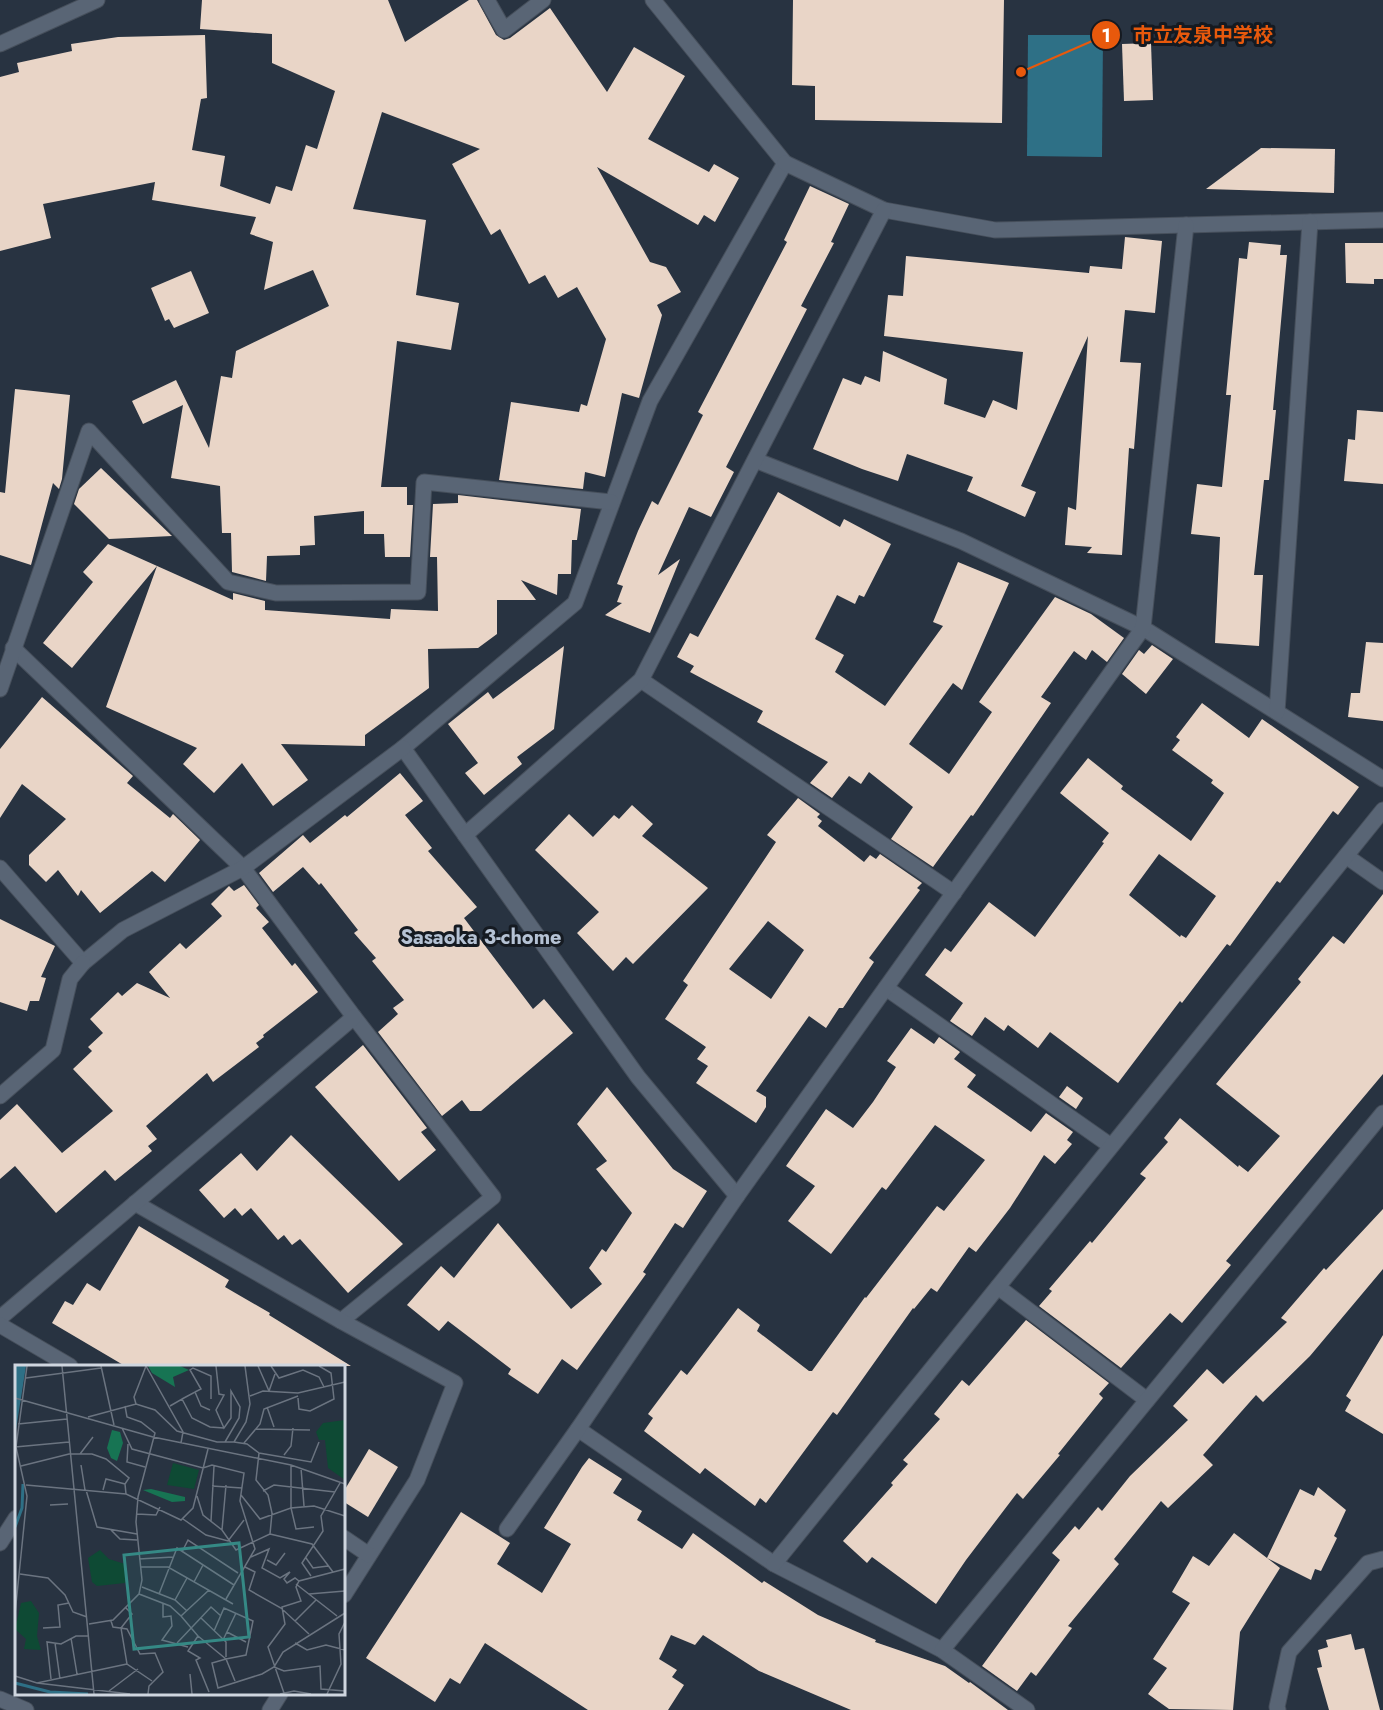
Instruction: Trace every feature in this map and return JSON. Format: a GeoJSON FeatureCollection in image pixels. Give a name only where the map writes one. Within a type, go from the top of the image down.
{"type":"FeatureCollection","features":[{"type":"Feature","properties":{"kind":"street"},"geometry":{"type":"LineString","coordinates":[[0,44],[97,0]]}},
{"type":"Feature","properties":{"kind":"street"},"geometry":{"type":"LineString","coordinates":[[487,0],[504,30],[543,0]]}},
{"type":"Feature","properties":{"kind":"street"},"geometry":{"type":"LineString","coordinates":[[653,0],[785,163],[884,210],[995,230],[1383,220]]}},
{"type":"Feature","properties":{"kind":"street"},"geometry":{"type":"LineString","coordinates":[[0,1096],[53,1050],[70,979],[83,963],[123,930],[243,867],[403,748],[575,603],[650,401],[785,163]]}},
{"type":"Feature","properties":{"kind":"street"},"geometry":{"type":"LineString","coordinates":[[465,835],[641,680],[884,210]]}},
{"type":"Feature","properties":{"kind":"street"},"geometry":{"type":"LineString","coordinates":[[1277,712],[1310,222]]}},
{"type":"Feature","properties":{"kind":"street"},"geometry":{"type":"LineString","coordinates":[[507,1529],[737,1196],[1143,628],[1186,225]]}},
{"type":"Feature","properties":{"kind":"street"},"geometry":{"type":"LineString","coordinates":[[0,688],[89,430],[228,582],[276,593],[418,592],[424,482],[611,502]]}},
{"type":"Feature","properties":{"kind":"street"},"geometry":{"type":"LineString","coordinates":[[755,460],[961,541],[1143,628],[1383,779]]}},
{"type":"Feature","properties":{"kind":"street"},"geometry":{"type":"LineString","coordinates":[[13,648],[243,867],[354,1017],[494,1197],[341,1321]]}},
{"type":"Feature","properties":{"kind":"street"},"geometry":{"type":"LineString","coordinates":[[641,680],[954,893]]}},
{"type":"Feature","properties":{"kind":"street"},"geometry":{"type":"LineString","coordinates":[[403,748],[638,1077],[737,1196]]}},
{"type":"Feature","properties":{"kind":"street"},"geometry":{"type":"LineString","coordinates":[[774,1564],[1383,810]]}},
{"type":"Feature","properties":{"kind":"street"},"geometry":{"type":"LineString","coordinates":[[1346,856],[1383,882]]}},
{"type":"Feature","properties":{"kind":"street"},"geometry":{"type":"LineString","coordinates":[[0,868],[83,963]]}},
{"type":"Feature","properties":{"kind":"street"},"geometry":{"type":"LineString","coordinates":[[886,988],[1111,1146]]}},
{"type":"Feature","properties":{"kind":"street"},"geometry":{"type":"LineString","coordinates":[[0,1318],[354,1017]]}},
{"type":"Feature","properties":{"kind":"street"},"geometry":{"type":"LineString","coordinates":[[942,1650],[1383,1113]]}},
{"type":"Feature","properties":{"kind":"street"},"geometry":{"type":"LineString","coordinates":[[135,1203],[341,1321],[455,1383],[417,1480],[345,1593]]}},
{"type":"Feature","properties":{"kind":"street"},"geometry":{"type":"LineString","coordinates":[[999,1287],[1148,1400]]}},
{"type":"Feature","properties":{"kind":"street"},"geometry":{"type":"LineString","coordinates":[[0,1325],[68,1365]]}},
{"type":"Feature","properties":{"kind":"street"},"geometry":{"type":"LineString","coordinates":[[578,1429],[774,1564],[942,1650],[1027,1710]]}},
{"type":"Feature","properties":{"kind":"street"},"geometry":{"type":"LineString","coordinates":[[0,1543],[10,1521]]}},
{"type":"Feature","properties":{"kind":"street"},"geometry":{"type":"LineString","coordinates":[[345,1539],[369,1554]]}},
{"type":"Feature","properties":{"kind":"street"},"geometry":{"type":"LineString","coordinates":[[1278,1710],[1289,1652],[1368,1563],[1383,1559]]}},
{"type":"Feature","properties":{"kind":"street"},"geometry":{"type":"LineString","coordinates":[[270,1710],[279,1695]]}},
{"type":"Feature","properties":{"kind":"street"},"geometry":{"type":"LineString","coordinates":[[0,1699],[26,1710]]}},
{"type":"Feature","properties":{"kind":"water"},"geometry":{"type":"Polygon","coordinates":[[[1028,35],[1103,35],[1102,157],[1027,156],[1028,35]]]}},
{"type":"Feature","properties":{"kind":"building"},"geometry":{"type":"Polygon","coordinates":[[[202,0],[388,0],[405,42],[469,0],[477,0],[496,35],[504,40],[550,8],[607,92],[634,47],[685,76],[648,139],[709,172],[714,164],[739,178],[715,222],[704,215],[698,225],[597,167],[650,262],[666,267],[681,292],[657,305],[662,315],[639,398],[622,393],[605,477],[585,472],[583,489],[499,480],[511,402],[579,412],[581,404],[587,406],[606,339],[577,287],[558,298],[545,275],[529,284],[500,229],[491,235],[452,164],[480,149],[382,112],[353,209],[426,220],[416,295],[459,303],[451,350],[397,341],[381,487],[407,487],[407,505],[413,505],[410,557],[385,557],[384,534],[364,534],[364,511],[314,516],[315,545],[300,546],[300,555],[267,556],[266,581],[232,572],[231,533],[222,533],[220,486],[171,478],[183,405],[143,424],[132,401],[176,380],[209,448],[221,376],[232,378],[236,351],[329,306],[313,270],[264,290],[273,242],[250,234],[256,217],[152,200],[155,182],[43,204],[51,238],[0,251],[0,77],[19,72],[17,63],[72,51],[71,44],[118,37],[205,35],[207,98],[201,99],[192,150],[225,156],[220,186],[270,204],[276,186],[292,191],[306,145],[317,149],[335,91],[272,63],[272,34],[200,29],[202,0]]]}},
{"type":"Feature","properties":{"kind":"building"},"geometry":{"type":"Polygon","coordinates":[[[793,0],[1004,0],[1002,123],[815,120],[815,86],[792,85],[793,0]]]}},
{"type":"Feature","properties":{"kind":"building"},"geometry":{"type":"Polygon","coordinates":[[[1151,43],[1153,100],[1124,101],[1122,44],[1151,43]]]}},
{"type":"Feature","properties":{"kind":"building"},"geometry":{"type":"Polygon","coordinates":[[[1261,148],[1335,149],[1334,193],[1206,189],[1261,148]]]}},
{"type":"Feature","properties":{"kind":"building"},"geometry":{"type":"Polygon","coordinates":[[[810,186],[849,204],[831,242],[834,243],[801,306],[807,309],[726,467],[734,472],[711,517],[689,507],[658,575],[680,559],[650,633],[605,615],[622,603],[617,602],[623,586],[617,584],[638,531],[652,501],[658,505],[703,415],[698,412],[787,242],[784,240],[810,186]]]}},
{"type":"Feature","properties":{"kind":"building"},"geometry":{"type":"Polygon","coordinates":[[[1125,237],[1162,241],[1155,313],[1125,310],[1120,362],[1141,363],[1134,449],[1129,448],[1122,555],[1087,553],[1092,547],[1065,545],[1068,507],[1076,510],[1088,336],[1021,486],[1036,492],[1025,517],[967,491],[973,477],[907,454],[898,481],[813,449],[843,378],[861,385],[865,376],[880,382],[883,351],[947,379],[944,404],[985,418],[993,400],[1017,410],[1023,352],[884,336],[888,295],[903,296],[906,256],[1089,273],[1090,266],[1122,269],[1125,237]]]}},
{"type":"Feature","properties":{"kind":"building"},"geometry":{"type":"Polygon","coordinates":[[[1249,242],[1281,245],[1280,255],[1287,255],[1269,480],[1264,480],[1254,575],[1263,575],[1259,646],[1215,643],[1220,537],[1191,534],[1197,484],[1222,487],[1231,395],[1226,395],[1239,258],[1247,259],[1249,242]]]}},
{"type":"Feature","properties":{"kind":"building"},"geometry":{"type":"Polygon","coordinates":[[[1345,243],[1383,243],[1383,279],[1374,279],[1374,284],[1346,283],[1345,243]]]}},
{"type":"Feature","properties":{"kind":"building"},"geometry":{"type":"Polygon","coordinates":[[[191,271],[209,313],[174,328],[169,319],[165,321],[151,288],[191,271]]]}},
{"type":"Feature","properties":{"kind":"building"},"geometry":{"type":"Polygon","coordinates":[[[15,389],[70,395],[62,479],[59,489],[53,483],[31,565],[0,555],[0,492],[5,493],[15,389]]]}},
{"type":"Feature","properties":{"kind":"building"},"geometry":{"type":"Polygon","coordinates":[[[1357,410],[1383,412],[1383,484],[1344,481],[1348,439],[1355,440],[1357,410]]]}},
{"type":"Feature","properties":{"kind":"building"},"geometry":{"type":"Polygon","coordinates":[[[101,468],[172,536],[109,539],[74,504],[79,489],[101,468]]]}},
{"type":"Feature","properties":{"kind":"building"},"geometry":{"type":"Polygon","coordinates":[[[778,492],[840,527],[844,519],[891,544],[864,597],[859,595],[855,604],[837,595],[815,639],[844,655],[835,672],[885,706],[943,626],[933,622],[958,562],[1009,583],[962,690],[953,683],[909,744],[949,774],[992,712],[979,702],[1055,597],[1091,614],[1124,638],[1107,662],[1092,650],[1086,660],[1074,651],[1041,697],[1051,703],[973,816],[971,815],[933,867],[891,839],[913,807],[869,772],[861,784],[849,776],[832,798],[810,783],[828,762],[757,722],[763,711],[690,672],[694,666],[677,657],[690,633],[698,637],[778,492]]]}},
{"type":"Feature","properties":{"kind":"building"},"geometry":{"type":"Polygon","coordinates":[[[458,495],[581,509],[577,540],[572,540],[571,574],[558,574],[557,595],[521,580],[536,600],[497,600],[497,634],[478,648],[428,649],[429,688],[365,735],[365,746],[281,744],[308,780],[273,806],[242,763],[214,793],[183,764],[197,748],[106,707],[157,566],[72,668],[43,643],[93,582],[83,572],[108,544],[233,600],[233,593],[265,601],[265,610],[390,619],[391,609],[438,611],[437,557],[430,557],[433,504],[458,503],[458,495]]]}},
{"type":"Feature","properties":{"kind":"building"},"geometry":{"type":"Polygon","coordinates":[[[1366,642],[1383,643],[1383,721],[1348,717],[1351,693],[1360,693],[1366,642]]]}},
{"type":"Feature","properties":{"kind":"building"},"geometry":{"type":"Polygon","coordinates":[[[1152,645],[1173,659],[1146,694],[1122,674],[1139,650],[1144,654],[1152,645]]]}},
{"type":"Feature","properties":{"kind":"building"},"geometry":{"type":"Polygon","coordinates":[[[564,646],[554,729],[517,757],[522,764],[484,795],[465,773],[478,763],[448,724],[488,692],[493,699],[564,646]]]}},
{"type":"Feature","properties":{"kind":"building"},"geometry":{"type":"Polygon","coordinates":[[[42,697],[133,776],[127,783],[170,818],[173,814],[200,840],[165,882],[152,871],[100,913],[81,890],[78,896],[58,870],[46,882],[29,865],[29,855],[66,819],[22,784],[0,818],[0,749],[42,697]]]}},
{"type":"Feature","properties":{"kind":"building"},"geometry":{"type":"Polygon","coordinates":[[[1202,703],[1249,738],[1262,719],[1359,787],[1338,815],[1333,811],[1280,883],[1277,881],[1230,946],[1227,944],[1182,1003],[1180,1001],[1118,1083],[1050,1032],[1038,1048],[1008,1025],[1004,1031],[985,1017],[972,1036],[950,1021],[963,1003],[925,975],[945,948],[951,952],[989,902],[1035,937],[1104,843],[1102,842],[1109,833],[1060,793],[1088,758],[1123,786],[1121,789],[1191,841],[1224,793],[1211,783],[1213,780],[1172,750],[1180,740],[1176,737],[1202,703]],[[1159,854],[1129,895],[1180,937],[1181,935],[1186,938],[1216,896],[1159,854]]]}},
{"type":"Feature","properties":{"kind":"building"},"geometry":{"type":"Polygon","coordinates":[[[400,773],[423,801],[405,815],[432,848],[428,851],[477,907],[464,918],[533,1009],[544,999],[573,1033],[481,1111],[470,1111],[462,1100],[442,1116],[378,1032],[398,1014],[393,1008],[404,1000],[372,961],[376,958],[354,933],[358,930],[321,883],[319,885],[303,867],[273,892],[259,873],[303,835],[310,843],[345,815],[347,817],[400,773]]]}},
{"type":"Feature","properties":{"kind":"building"},"geometry":{"type":"Polygon","coordinates":[[[798,798],[820,814],[817,817],[822,821],[818,826],[864,862],[870,855],[876,859],[880,854],[922,883],[917,888],[920,890],[869,958],[874,962],[843,1008],[839,1008],[826,1028],[809,1016],[756,1091],[766,1097],[766,1107],[756,1123],[696,1083],[708,1066],[697,1059],[706,1047],[665,1019],[688,985],[683,981],[776,842],[767,835],[798,798]],[[768,921],[729,969],[771,999],[804,950],[768,921]]]}},
{"type":"Feature","properties":{"kind":"building"},"geometry":{"type":"Polygon","coordinates":[[[632,805],[653,824],[642,836],[708,888],[633,964],[626,957],[613,971],[577,933],[599,912],[535,850],[569,814],[593,837],[614,815],[619,819],[632,805]]]}},
{"type":"Feature","properties":{"kind":"building"},"geometry":{"type":"Polygon","coordinates":[[[244,885],[259,905],[256,908],[269,922],[262,928],[292,966],[295,963],[318,992],[263,1035],[264,1037],[256,1043],[259,1047],[213,1082],[207,1073],[146,1126],[157,1139],[148,1146],[152,1151],[115,1181],[105,1170],[56,1213],[15,1166],[0,1179],[0,1120],[17,1104],[62,1153],[113,1111],[73,1069],[92,1051],[88,1047],[103,1033],[90,1019],[118,992],[122,996],[137,983],[170,998],[149,972],[180,943],[186,949],[222,916],[211,904],[229,886],[234,891],[244,885]]]}},
{"type":"Feature","properties":{"kind":"building"},"geometry":{"type":"Polygon","coordinates":[[[1383,894],[1383,1074],[1226,1261],[1231,1265],[1182,1323],[1170,1313],[1121,1368],[1039,1306],[1052,1291],[1049,1289],[1090,1241],[1092,1243],[1146,1178],[1140,1174],[1168,1142],[1164,1138],[1180,1118],[1238,1167],[1239,1165],[1248,1172],[1280,1136],[1216,1084],[1301,982],[1298,979],[1333,936],[1344,944],[1383,894]]]}},
{"type":"Feature","properties":{"kind":"building"},"geometry":{"type":"Polygon","coordinates":[[[0,919],[55,946],[41,977],[46,978],[39,1001],[30,1001],[27,1011],[0,1002],[0,919]]]}},
{"type":"Feature","properties":{"kind":"building"},"geometry":{"type":"Polygon","coordinates":[[[911,1028],[934,1044],[939,1037],[960,1052],[954,1059],[976,1075],[967,1087],[1031,1132],[1046,1113],[1073,1132],[1067,1140],[1072,1144],[1055,1164],[1044,1155],[1010,1208],[976,1252],[969,1247],[937,1292],[931,1288],[913,1308],[837,1415],[833,1412],[766,1503],[760,1498],[755,1506],[705,1468],[700,1474],[644,1431],[653,1418],[648,1414],[681,1370],[687,1375],[738,1308],[760,1325],[757,1331],[812,1371],[865,1297],[937,1206],[944,1211],[985,1160],[935,1125],[886,1190],[882,1187],[831,1254],[788,1221],[815,1186],[786,1166],[826,1109],[853,1128],[896,1067],[887,1061],[911,1028]]]}},
{"type":"Feature","properties":{"kind":"building"},"geometry":{"type":"Polygon","coordinates":[[[363,1045],[427,1128],[421,1132],[436,1150],[399,1181],[315,1087],[363,1045]]]}},
{"type":"Feature","properties":{"kind":"building"},"geometry":{"type":"Polygon","coordinates":[[[1067,1086],[1083,1098],[1076,1109],[1059,1097],[1067,1086]]]}},
{"type":"Feature","properties":{"kind":"building"},"geometry":{"type":"Polygon","coordinates":[[[607,1087],[673,1169],[707,1191],[683,1228],[675,1223],[643,1272],[646,1274],[577,1370],[562,1359],[538,1394],[508,1374],[511,1369],[448,1321],[439,1331],[407,1305],[441,1266],[454,1278],[498,1223],[571,1309],[602,1284],[589,1268],[602,1249],[606,1252],[632,1213],[596,1169],[607,1161],[577,1124],[607,1087]]]}},
{"type":"Feature","properties":{"kind":"building"},"geometry":{"type":"Polygon","coordinates":[[[291,1135],[403,1244],[348,1293],[300,1239],[292,1245],[284,1235],[278,1240],[251,1208],[242,1216],[235,1208],[224,1218],[199,1190],[241,1153],[257,1171],[291,1135]]]}},
{"type":"Feature","properties":{"kind":"building"},"geometry":{"type":"Polygon","coordinates":[[[1383,1209],[1383,1269],[1310,1356],[1263,1402],[1256,1395],[1203,1455],[1213,1465],[1168,1508],[1161,1501],[1114,1559],[1119,1564],[1068,1626],[1072,1628],[1036,1676],[1031,1672],[1017,1691],[982,1666],[1060,1560],[1052,1553],[1075,1526],[1079,1530],[1098,1507],[1102,1511],[1130,1476],[1188,1420],[1173,1406],[1207,1369],[1223,1384],[1287,1322],[1281,1318],[1324,1268],[1326,1270],[1383,1209]]]}},
{"type":"Feature","properties":{"kind":"building"},"geometry":{"type":"Polygon","coordinates":[[[139,1226],[229,1280],[225,1287],[270,1313],[269,1315],[351,1366],[123,1365],[52,1323],[65,1301],[73,1305],[87,1283],[100,1291],[139,1226]]]}},
{"type":"Feature","properties":{"kind":"building"},"geometry":{"type":"Polygon","coordinates":[[[1026,1320],[1109,1383],[1099,1394],[1103,1398],[1058,1454],[1060,1455],[1023,1499],[1017,1493],[936,1604],[872,1557],[867,1563],[843,1541],[893,1485],[891,1483],[908,1464],[903,1460],[940,1419],[934,1414],[962,1380],[969,1386],[1026,1320]]]}},
{"type":"Feature","properties":{"kind":"building"},"geometry":{"type":"Polygon","coordinates":[[[1383,1335],[1383,1434],[1345,1411],[1351,1400],[1346,1396],[1383,1335]]]}},
{"type":"Feature","properties":{"kind":"building"},"geometry":{"type":"Polygon","coordinates":[[[369,1449],[398,1467],[368,1517],[345,1503],[345,1489],[369,1449]]]}},
{"type":"Feature","properties":{"kind":"building"},"geometry":{"type":"Polygon","coordinates":[[[589,1458],[622,1479],[613,1493],[642,1511],[637,1520],[682,1549],[693,1533],[762,1583],[764,1581],[818,1615],[876,1640],[875,1642],[945,1666],[1008,1710],[851,1710],[759,1671],[703,1635],[695,1645],[671,1635],[659,1659],[677,1670],[672,1677],[684,1685],[668,1710],[588,1710],[485,1643],[460,1684],[450,1678],[435,1702],[366,1658],[461,1512],[510,1543],[497,1564],[542,1593],[571,1544],[544,1528],[589,1458]]]}},
{"type":"Feature","properties":{"kind":"building"},"geometry":{"type":"Polygon","coordinates":[[[1318,1487],[1346,1510],[1334,1536],[1337,1538],[1321,1571],[1315,1569],[1311,1580],[1267,1558],[1300,1489],[1314,1496],[1318,1487]]]}},
{"type":"Feature","properties":{"kind":"building"},"geometry":{"type":"Polygon","coordinates":[[[1234,1533],[1280,1568],[1240,1632],[1233,1710],[1169,1709],[1148,1694],[1167,1668],[1153,1659],[1190,1603],[1172,1592],[1193,1556],[1209,1566],[1234,1533]]]}},
{"type":"Feature","properties":{"kind":"building"},"geometry":{"type":"Polygon","coordinates":[[[1351,1634],[1355,1650],[1364,1648],[1380,1710],[1329,1710],[1317,1668],[1322,1667],[1318,1650],[1328,1647],[1326,1640],[1351,1634]]]}},
{"type":"Feature","properties":{"kind":"place","name":"市立友泉中学校"},"geometry":{"type":"Point","coordinates":[1021,72]}},
{"type":"Feature","properties":{"kind":"district","name":"Sasaoka 3-chome"},"geometry":{"type":"Point","coordinates":[481,937]}}]}
